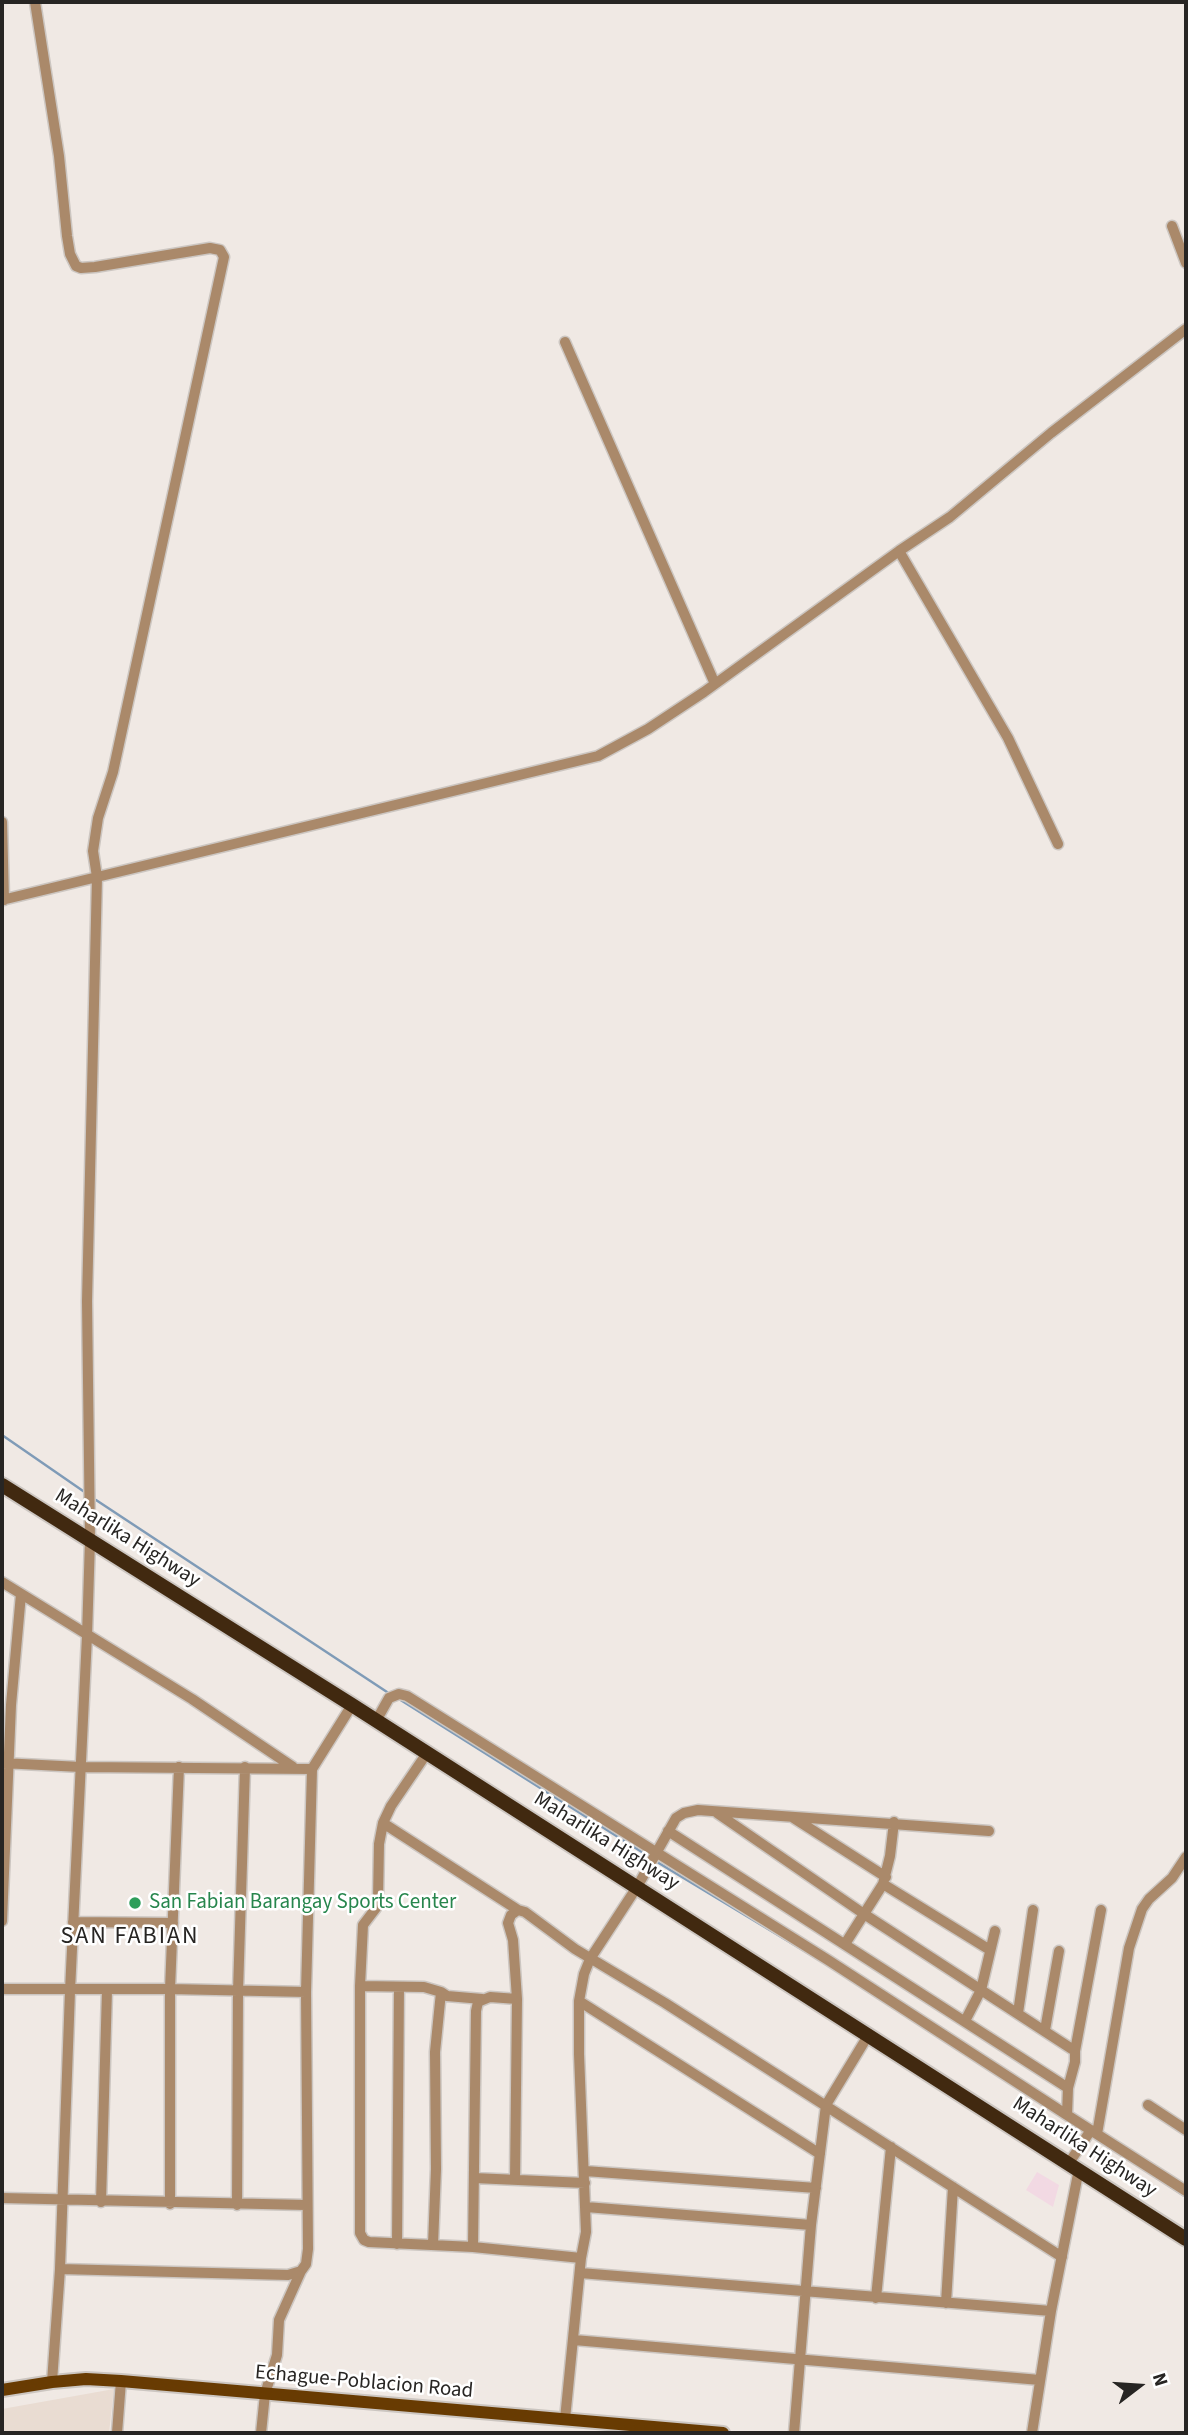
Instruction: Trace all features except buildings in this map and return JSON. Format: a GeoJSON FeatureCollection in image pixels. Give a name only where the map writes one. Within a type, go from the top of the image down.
{"type":"FeatureCollection","features":[{"type":"Feature","properties":{"kind":"highway","name":"Maharlika Highway"},"geometry":{"type":"LineString","coordinates":[[2,1485],[869,2034],[1186,2239]]}},
{"type":"Feature","properties":{"kind":"main road","name":"Echague-Poblacion Road"},"geometry":{"type":"LineString","coordinates":[[2,2390],[86,2379],[121,2381],[565,2419],[612,2428],[723,2433]]}},
{"type":"Feature","properties":{"kind":"street"},"geometry":{"type":"LineString","coordinates":[[35,2],[59,156],[67,236],[70,254],[76,266],[95,267],[210,248],[220,250],[225,257],[113,772],[98,818],[93,851],[97,877],[87,1301],[87,1636],[60,2269],[52,2382]]}},
{"type":"Feature","properties":{"kind":"street"},"geometry":{"type":"LineString","coordinates":[[1172,226],[1186,263]]}},
{"type":"Feature","properties":{"kind":"street"},"geometry":{"type":"LineString","coordinates":[[2,821],[3,900],[580,762],[618,747],[715,684],[950,517],[1052,433],[1186,330]]}},
{"type":"Feature","properties":{"kind":"street"},"geometry":{"type":"LineString","coordinates":[[565,342],[715,684]]}},
{"type":"Feature","properties":{"kind":"street"},"geometry":{"type":"LineString","coordinates":[[899,551],[1008,738],[1058,844]]}},
{"type":"Feature","properties":{"kind":"street"},"geometry":{"type":"LineString","coordinates":[[2,1582],[192,1699],[293,1767]]}},
{"type":"Feature","properties":{"kind":"street"},"geometry":{"type":"LineString","coordinates":[[2,1921],[5,1763],[21,1594]]}},
{"type":"Feature","properties":{"kind":"street"},"geometry":{"type":"LineString","coordinates":[[376,1721],[386,1702],[394,1695],[407,1696],[828,1960],[1186,2191]]}},
{"type":"Feature","properties":{"kind":"street"},"geometry":{"type":"LineString","coordinates":[[261,2433],[265,2394],[277,2355],[279,2320],[306,2264],[308,2249],[306,1992],[312,1769],[352,1705]]}},
{"type":"Feature","properties":{"kind":"street"},"geometry":{"type":"LineString","coordinates":[[427,1753],[391,1806],[383,1823],[379,1844],[379,1894],[376,1908],[363,1924],[359,1986],[359,2233],[369,2242],[473,2247],[581,2258]]}},
{"type":"Feature","properties":{"kind":"street"},"geometry":{"type":"LineString","coordinates":[[5,1763],[80,1767],[312,1769]]}},
{"type":"Feature","properties":{"kind":"street"},"geometry":{"type":"LineString","coordinates":[[170,2204],[170,1989],[179,1767]]}},
{"type":"Feature","properties":{"kind":"street"},"geometry":{"type":"LineString","coordinates":[[237,2205],[238,1992],[245,1767]]}},
{"type":"Feature","properties":{"kind":"street"},"geometry":{"type":"LineString","coordinates":[[565,2419],[586,2232],[579,2001],[590,1959],[637,1887],[676,1818],[698,1810],[894,1822],[989,1831]]}},
{"type":"Feature","properties":{"kind":"street"},"geometry":{"type":"LineString","coordinates":[[714,1811],[864,1914],[1075,2051]]}},
{"type":"Feature","properties":{"kind":"street"},"geometry":{"type":"LineString","coordinates":[[792,1817],[990,1950]]}},
{"type":"Feature","properties":{"kind":"street"},"geometry":{"type":"LineString","coordinates":[[845,1944],[885,1881],[894,1822]]}},
{"type":"Feature","properties":{"kind":"street"},"geometry":{"type":"LineString","coordinates":[[383,1823],[525,1912],[590,1959],[665,2003],[1062,2257]]}},
{"type":"Feature","properties":{"kind":"street"},"geometry":{"type":"LineString","coordinates":[[668,1831],[1068,2088]]}},
{"type":"Feature","properties":{"kind":"street"},"geometry":{"type":"LineString","coordinates":[[1032,2433],[1062,2257],[1074,2166],[1094,2132],[1129,1948],[1142,1909],[1172,1878],[1186,1857]]}},
{"type":"Feature","properties":{"kind":"street"},"geometry":{"type":"LineString","coordinates":[[514,2180],[517,1999],[513,1940],[509,1923],[511,1915],[519,1910]]}},
{"type":"Feature","properties":{"kind":"street"},"geometry":{"type":"LineString","coordinates":[[1018,2013],[1033,1910]]}},
{"type":"Feature","properties":{"kind":"street"},"geometry":{"type":"LineString","coordinates":[[1067,2115],[1068,2088],[1075,2062],[1101,1910]]}},
{"type":"Feature","properties":{"kind":"street"},"geometry":{"type":"LineString","coordinates":[[73,1922],[173,1923]]}},
{"type":"Feature","properties":{"kind":"street"},"geometry":{"type":"LineString","coordinates":[[965,2021],[981,1990],[995,1931]]}},
{"type":"Feature","properties":{"kind":"street"},"geometry":{"type":"LineString","coordinates":[[1045,2031],[1059,1951]]}},
{"type":"Feature","properties":{"kind":"street"},"geometry":{"type":"LineString","coordinates":[[359,1986],[424,1987],[447,1996],[517,1999]]}},
{"type":"Feature","properties":{"kind":"street"},"geometry":{"type":"LineString","coordinates":[[397,2244],[399,1987]]}},
{"type":"Feature","properties":{"kind":"street"},"geometry":{"type":"LineString","coordinates":[[2,1989],[306,1992]]}},
{"type":"Feature","properties":{"kind":"street"},"geometry":{"type":"LineString","coordinates":[[101,2202],[107,1990]]}},
{"type":"Feature","properties":{"kind":"street"},"geometry":{"type":"LineString","coordinates":[[433,2245],[436,2169],[435,2052],[441,1992]]}},
{"type":"Feature","properties":{"kind":"street"},"geometry":{"type":"LineString","coordinates":[[473,2247],[476,2005],[482,1999]]}},
{"type":"Feature","properties":{"kind":"street"},"geometry":{"type":"LineString","coordinates":[[579,2001],[820,2154]]}},
{"type":"Feature","properties":{"kind":"street"},"geometry":{"type":"LineString","coordinates":[[794,2433],[811,2225],[826,2105],[869,2034]]}},
{"type":"Feature","properties":{"kind":"street"},"geometry":{"type":"LineString","coordinates":[[1148,2105],[1186,2130]]}},
{"type":"Feature","properties":{"kind":"street"},"geometry":{"type":"LineString","coordinates":[[876,2298],[891,2147]]}},
{"type":"Feature","properties":{"kind":"street"},"geometry":{"type":"LineString","coordinates":[[585,2171],[816,2188]]}},
{"type":"Feature","properties":{"kind":"street"},"geometry":{"type":"LineString","coordinates":[[474,2178],[585,2183]]}},
{"type":"Feature","properties":{"kind":"street"},"geometry":{"type":"LineString","coordinates":[[946,2303],[953,2186]]}},
{"type":"Feature","properties":{"kind":"street"},"geometry":{"type":"LineString","coordinates":[[2,2198],[306,2206]]}},
{"type":"Feature","properties":{"kind":"street"},"geometry":{"type":"LineString","coordinates":[[586,2207],[811,2225]]}},
{"type":"Feature","properties":{"kind":"street"},"geometry":{"type":"LineString","coordinates":[[60,2269],[288,2275],[301,2271]]}},
{"type":"Feature","properties":{"kind":"street"},"geometry":{"type":"LineString","coordinates":[[580,2273],[1051,2311]]}},
{"type":"Feature","properties":{"kind":"street"},"geometry":{"type":"LineString","coordinates":[[574,2340],[1040,2380]]}},
{"type":"Feature","properties":{"kind":"street"},"geometry":{"type":"LineString","coordinates":[[117,2433],[121,2381]]}},
{"type":"Feature","properties":{"kind":"shaded area"},"geometry":{"type":"Polygon","coordinates":[[[1037,2172],[1059,2185],[1053,2207],[1026,2190],[1037,2172]]]}},
{"type":"Feature","properties":{"kind":"shaded area"},"geometry":{"type":"Polygon","coordinates":[[[114,2389],[109,2433],[2,2433],[2,2409],[114,2389]]]}},
{"type":"Feature","properties":{"kind":"waterway"},"geometry":{"type":"LineString","coordinates":[[2,1435],[86,1493]]}},
{"type":"Feature","properties":{"kind":"waterway"},"geometry":{"type":"LineString","coordinates":[[96,1500],[387,1692]]}},
{"type":"Feature","properties":{"kind":"waterway"},"geometry":{"type":"LineString","coordinates":[[399,1699],[645,1854]]}},
{"type":"Feature","properties":{"kind":"waterway"},"geometry":{"type":"LineString","coordinates":[[657,1862],[821,1961]]}},
{"type":"Feature","properties":{"kind":"waterway"},"geometry":{"type":"LineString","coordinates":[[1151,2174],[1186,2197]]}},
{"type":"Feature","properties":{"kind":"place","name":"San Fabian Barangay Sports Center"},"geometry":{"type":"Point","coordinates":[135,1903]}},
{"type":"Feature","properties":{"kind":"district","name":"SAN FABIAN"},"geometry":{"type":"Point","coordinates":[130,1938]}}]}
